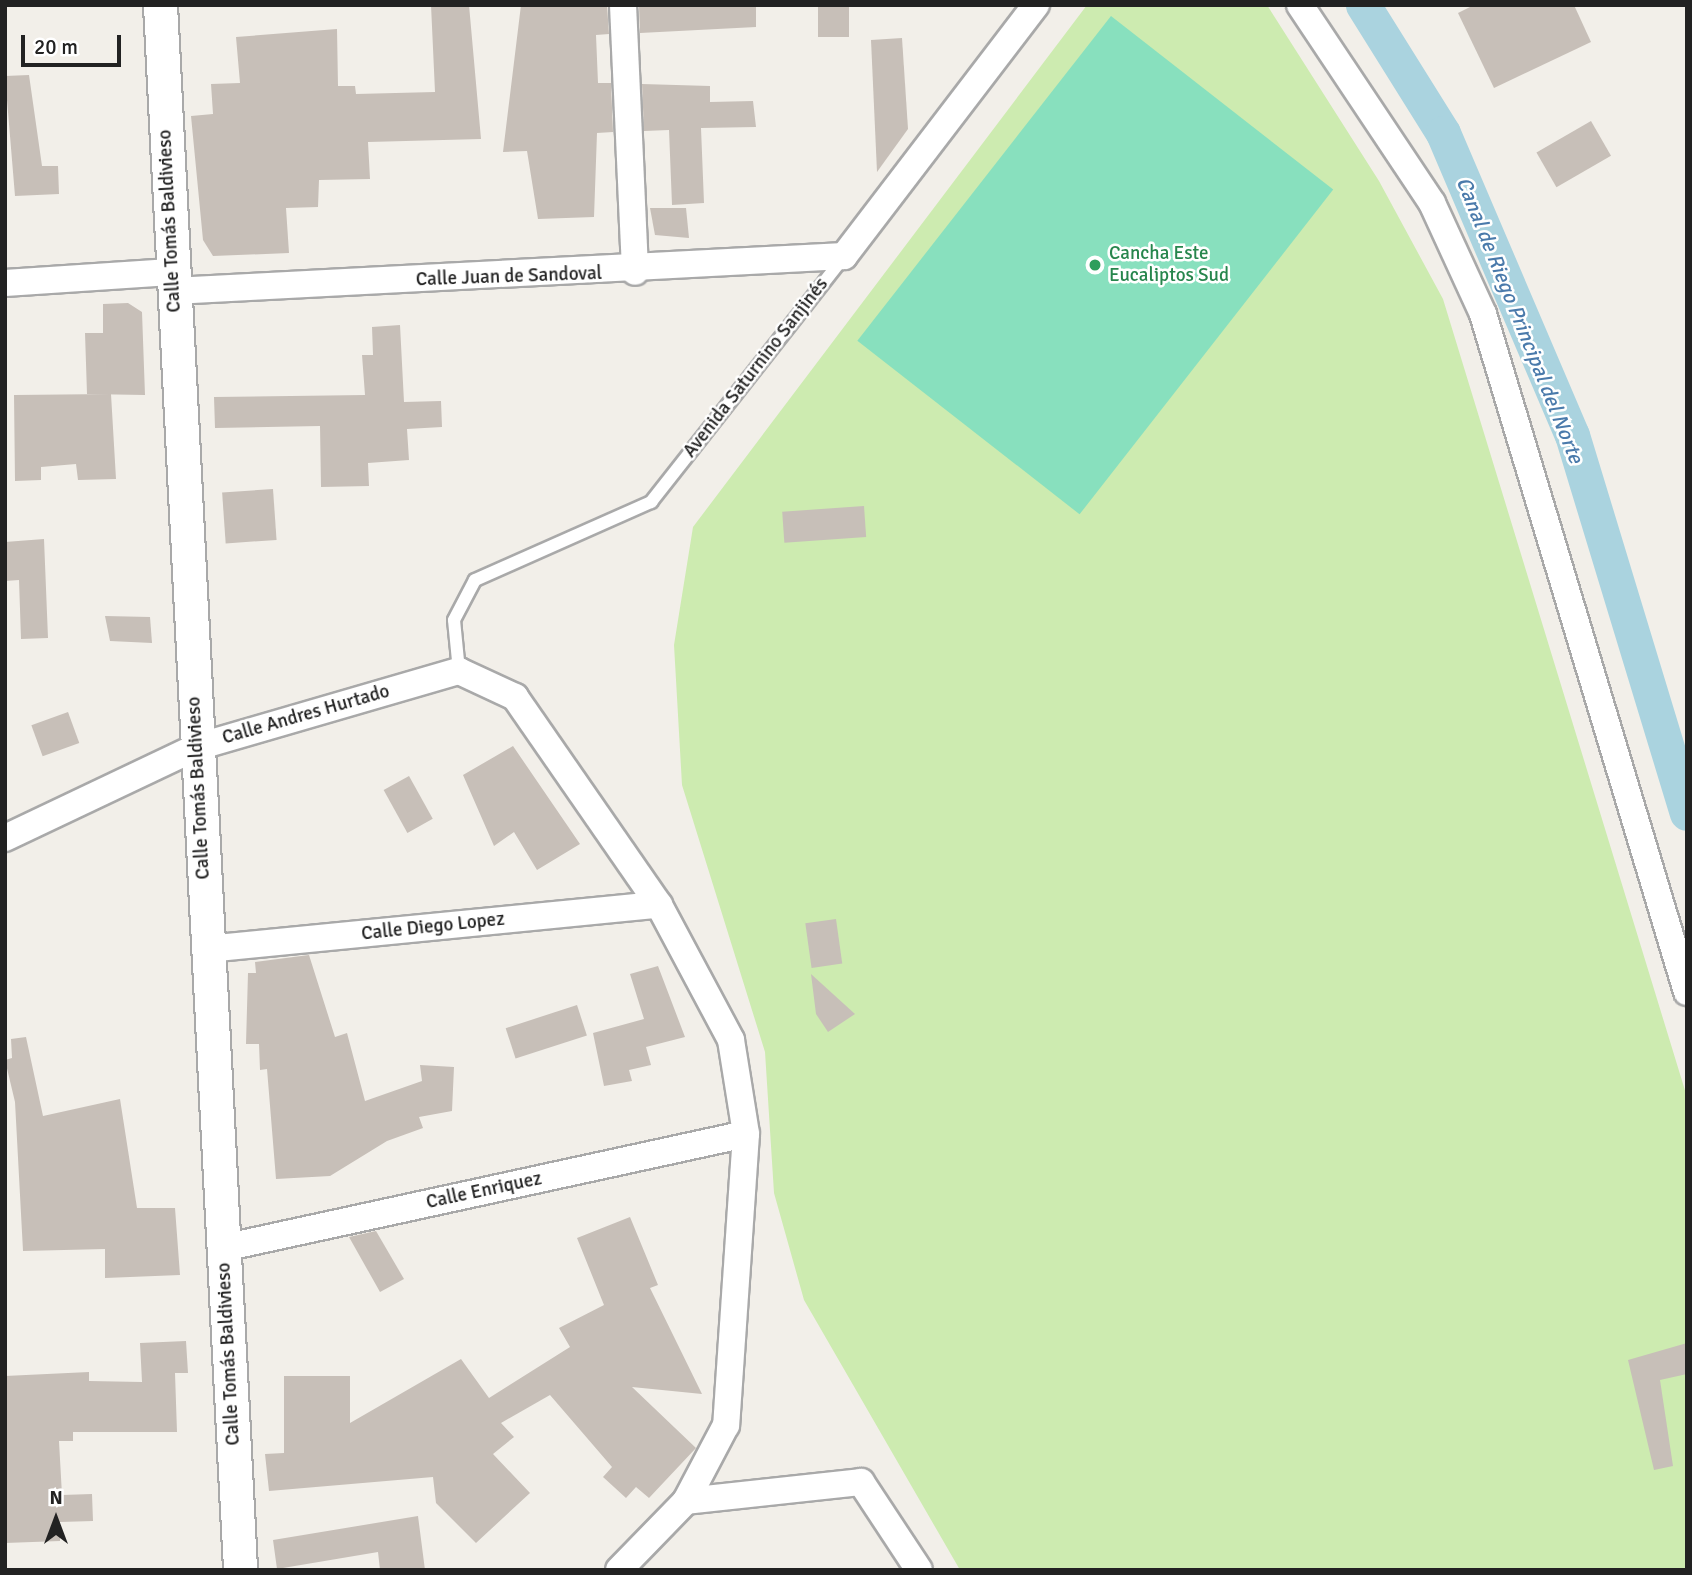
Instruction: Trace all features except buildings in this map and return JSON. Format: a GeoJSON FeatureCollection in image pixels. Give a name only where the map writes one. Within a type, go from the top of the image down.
{"type":"FeatureCollection","features":[{"type":"Feature","properties":{"kind":"street","name":"Calle Tomás Baldivieso"},"geometry":{"type":"LineString","coordinates":[[160,5],[172,282],[240,1570]]}},
{"type":"Feature","properties":{"kind":"street"},"geometry":{"type":"LineString","coordinates":[[623,5],[635,272]]}},
{"type":"Feature","properties":{"kind":"street","name":"Avenida Saturnino Sanjinés"},"geometry":{"type":"LineString","coordinates":[[844,256],[1036,5]]}},
{"type":"Feature","properties":{"kind":"street"},"geometry":{"type":"LineString","coordinates":[[1300,5],[1432,203],[1483,314],[1687,992]]}},
{"type":"Feature","properties":{"kind":"street","name":"Calle Juan de Sandoval"},"geometry":{"type":"LineString","coordinates":[[5,283],[635,272],[844,256]]}},
{"type":"Feature","properties":{"kind":"street"},"geometry":{"type":"LineString","coordinates":[[459,671],[515,697],[659,905],[731,1040],[746,1134],[726,1425],[686,1502],[619,1570]]}},
{"type":"Feature","properties":{"kind":"street","name":"Calle Andres Hurtado"},"geometry":{"type":"LineString","coordinates":[[5,838],[197,747],[459,671]]}},
{"type":"Feature","properties":{"kind":"street","name":"Calle Diego Lopez"},"geometry":{"type":"LineString","coordinates":[[207,949],[659,905]]}},
{"type":"Feature","properties":{"kind":"street","name":"Calle Enriquez"},"geometry":{"type":"LineString","coordinates":[[223,1248],[746,1134]]}},
{"type":"Feature","properties":{"kind":"street"},"geometry":{"type":"LineString","coordinates":[[686,1502],[861,1482],[919,1570]]}},
{"type":"Feature","properties":{"kind":"lane","name":"Avenida Saturnino Sanjinés"},"geometry":{"type":"LineString","coordinates":[[459,671],[454,620],[475,580],[651,502],[844,256]]}},
{"type":"Feature","properties":{"kind":"green space"},"geometry":{"type":"Polygon","coordinates":[[[1087,5],[1267,5],[1379,181],[1443,299],[1687,1097],[1687,1570],[960,1570],[804,1300],[774,1193],[765,1052],[682,785],[674,645],[693,527],[1087,5]]]}},
{"type":"Feature","properties":{"kind":"green space","name":"Cancha Este Eucaliptos Sud"},"geometry":{"type":"Polygon","coordinates":[[[1111,16],[1333,190],[1080,514],[857,341],[1111,16]]]}},
{"type":"Feature","properties":{"kind":"waterway","name":"Canal de Riego Principal del Norte"},"geometry":{"type":"LineString","coordinates":[[1363,5],[1443,133],[1572,435],[1687,813]]}},
{"type":"Feature","properties":{"kind":"place","name":"Cancha Este Eucaliptos Sud"},"geometry":{"type":"Point","coordinates":[1095,265]}}]}
